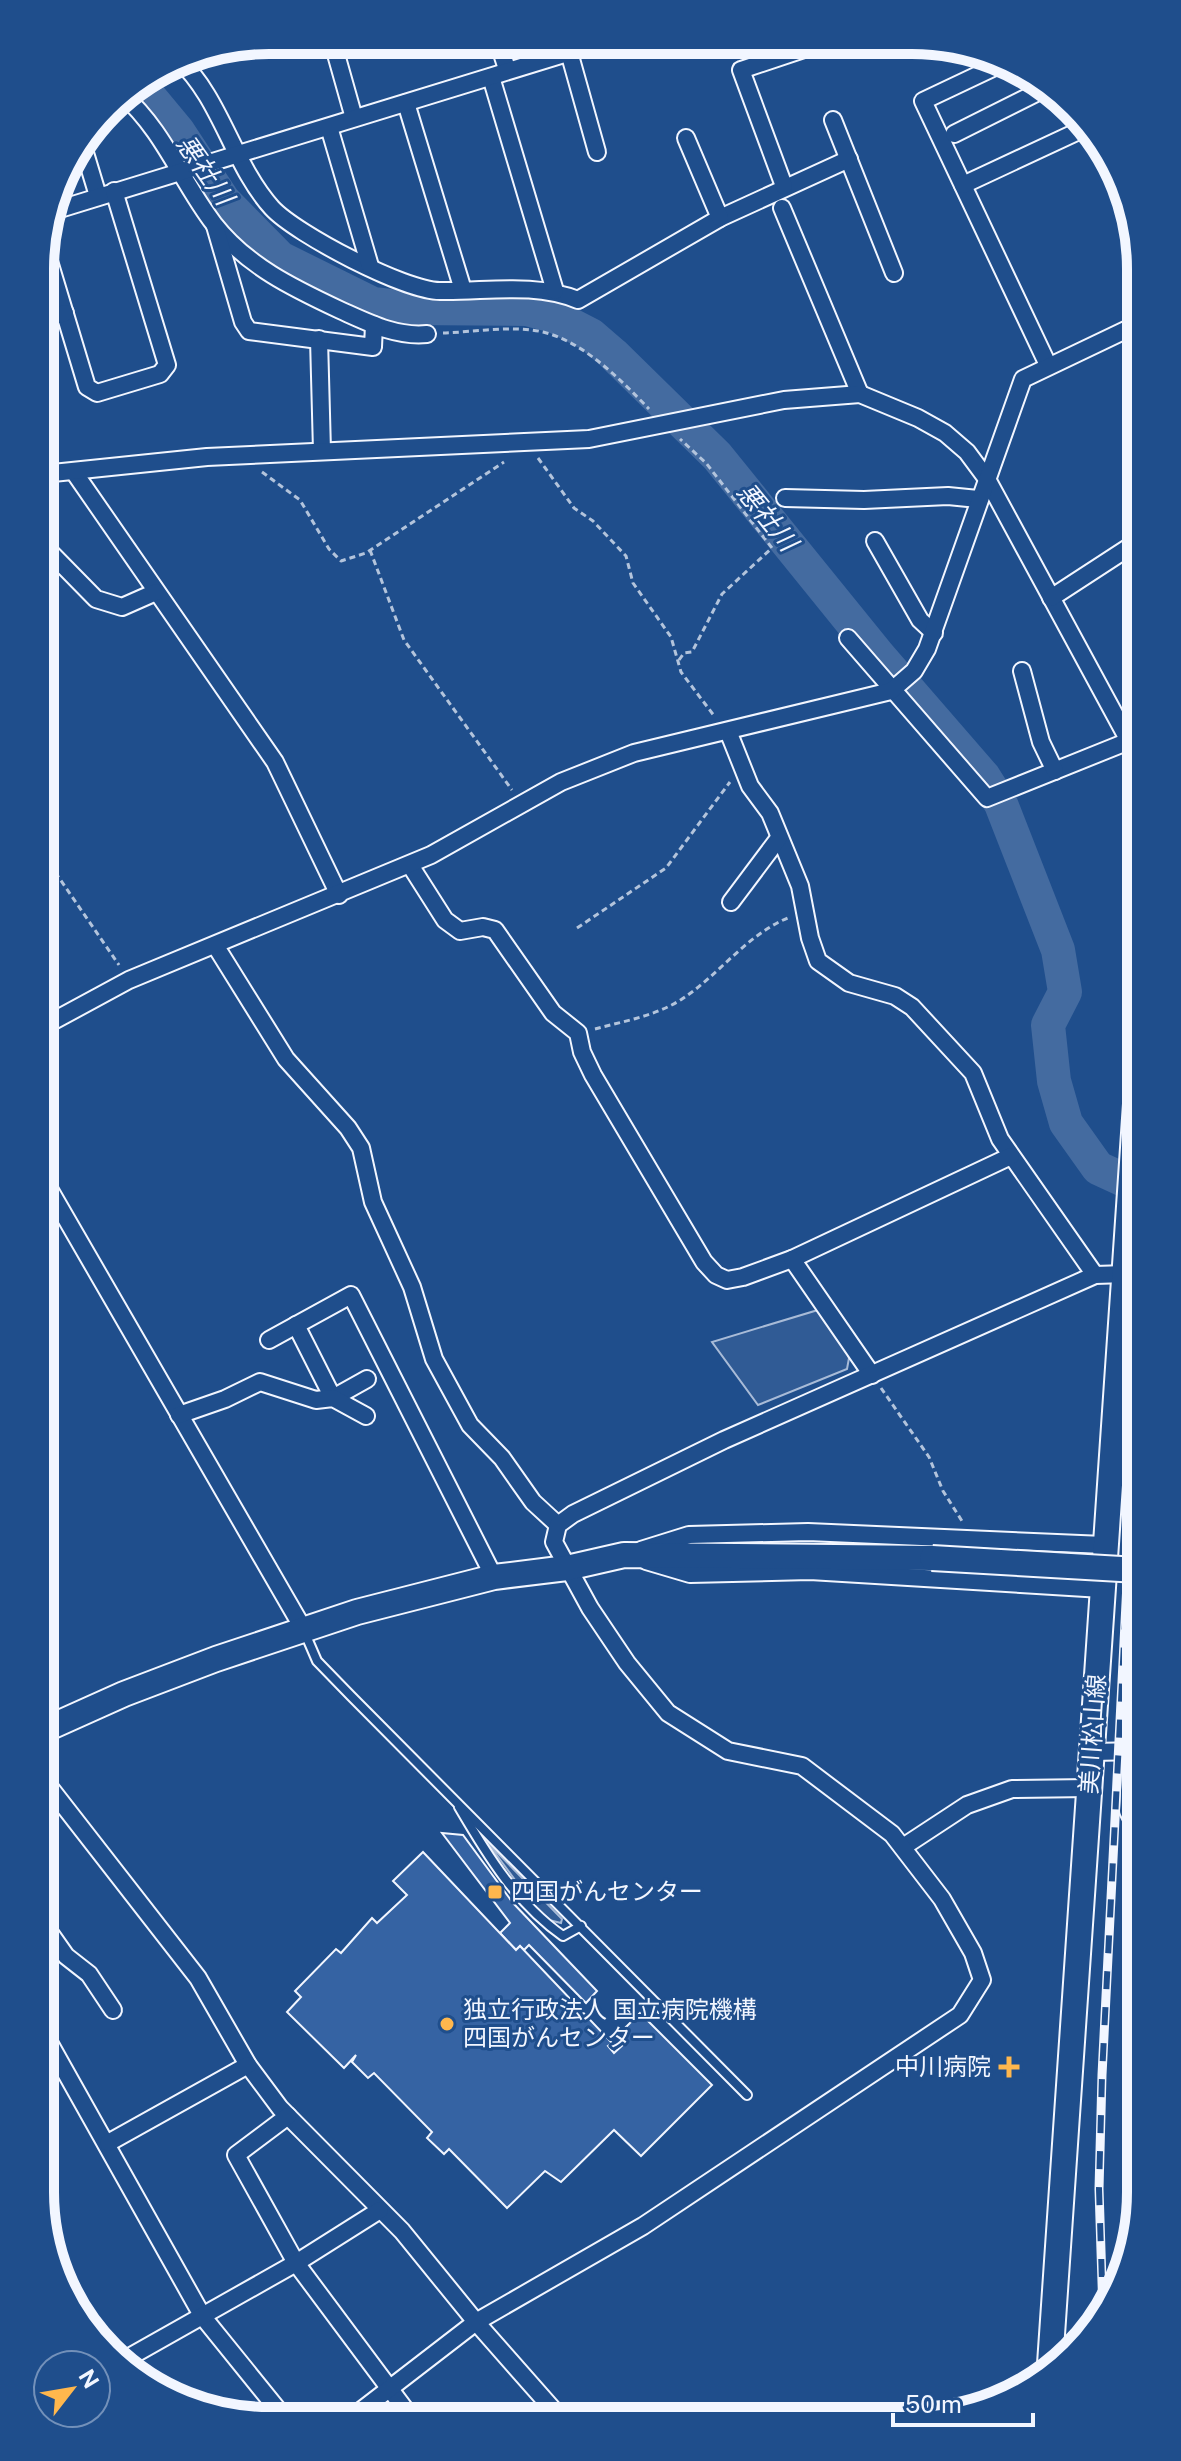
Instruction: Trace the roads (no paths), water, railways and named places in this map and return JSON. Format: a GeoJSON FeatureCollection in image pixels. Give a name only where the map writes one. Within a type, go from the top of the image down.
{"type":"FeatureCollection","features":[{"type":"Feature","properties":{"kind":"main road","name":"美川松山線"},"geometry":{"type":"LineString","coordinates":[[1050,2357],[1093,1752],[1104,1545],[1127,1290]]}},
{"type":"Feature","properties":{"kind":"main road"},"geometry":{"type":"LineString","coordinates":[[54,1725],[124,1694],[304,1630],[494,1577],[567,1568],[624,1555],[932,1558],[1127,1569]]}},
{"type":"Feature","properties":{"kind":"street"},"geometry":{"type":"LineString","coordinates":[[336,54],[354,118]]}},
{"type":"Feature","properties":{"kind":"street"},"geometry":{"type":"LineString","coordinates":[[502,54],[507,69]]}},
{"type":"Feature","properties":{"kind":"street"},"geometry":{"type":"LineString","coordinates":[[63,208],[562,54]]}},
{"type":"Feature","properties":{"kind":"street"},"geometry":{"type":"LineString","coordinates":[[570,54],[597,152]]}},
{"type":"Feature","properties":{"kind":"street"},"geometry":{"type":"LineString","coordinates":[[784,186],[741,70],[789,54]]}},
{"type":"Feature","properties":{"kind":"street"},"geometry":{"type":"LineString","coordinates":[[991,69],[923,101],[1048,365]]}},
{"type":"Feature","properties":{"kind":"street"},"geometry":{"type":"LineString","coordinates":[[186,70],[234,156],[273,210],[305,234],[415,287],[437,291],[555,291],[578,300],[720,218],[784,186],[849,159]]}},
{"type":"Feature","properties":{"kind":"street"},"geometry":{"type":"LineString","coordinates":[[491,77],[555,291]]}},
{"type":"Feature","properties":{"kind":"street"},"geometry":{"type":"LineString","coordinates":[[954,134],[1036,93]]}},
{"type":"Feature","properties":{"kind":"street"},"geometry":{"type":"LineString","coordinates":[[406,103],[463,290]]}},
{"type":"Feature","properties":{"kind":"street"},"geometry":{"type":"LineString","coordinates":[[132,104],[155,128],[185,169],[214,225],[243,322],[249,331],[373,347],[374,325]]}},
{"type":"Feature","properties":{"kind":"street"},"geometry":{"type":"LineString","coordinates":[[833,120],[894,273]]}},
{"type":"Feature","properties":{"kind":"street"},"geometry":{"type":"LineString","coordinates":[[329,127],[370,266]]}},
{"type":"Feature","properties":{"kind":"street"},"geometry":{"type":"LineString","coordinates":[[963,185],[1078,132]]}},
{"type":"Feature","properties":{"kind":"street"},"geometry":{"type":"LineString","coordinates":[[686,138],[720,218]]}},
{"type":"Feature","properties":{"kind":"street"},"geometry":{"type":"LineString","coordinates":[[54,277],[87,387],[97,393],[160,374],[167,365],[106,194],[87,154]]}},
{"type":"Feature","properties":{"kind":"street"},"geometry":{"type":"LineString","coordinates":[[782,208],[860,394]]}},
{"type":"Feature","properties":{"kind":"street"},"geometry":{"type":"LineString","coordinates":[[214,225],[249,259],[282,283],[374,325],[408,336],[427,334]]}},
{"type":"Feature","properties":{"kind":"street"},"geometry":{"type":"LineString","coordinates":[[54,316],[65,313]]}},
{"type":"Feature","properties":{"kind":"street"},"geometry":{"type":"LineString","coordinates":[[54,1021],[129,980],[410,865],[561,782],[634,753],[893,690],[914,671],[934,633],[978,499],[1023,379],[1127,329]]}},
{"type":"Feature","properties":{"kind":"street"},"geometry":{"type":"LineString","coordinates":[[319,339],[322,451]]}},
{"type":"Feature","properties":{"kind":"street"},"geometry":{"type":"LineString","coordinates":[[54,473],[240,455],[527,444],[668,425],[784,400],[860,394],[918,418],[945,433],[967,452],[987,479],[1127,733]]}},
{"type":"Feature","properties":{"kind":"street"},"geometry":{"type":"LineString","coordinates":[[74,472],[275,762],[317,842],[339,895]]}},
{"type":"Feature","properties":{"kind":"street"},"geometry":{"type":"LineString","coordinates":[[785,498],[864,500],[948,496],[978,499]]}},
{"type":"Feature","properties":{"kind":"street"},"geometry":{"type":"LineString","coordinates":[[875,541],[920,620],[934,633]]}},
{"type":"Feature","properties":{"kind":"street"},"geometry":{"type":"LineString","coordinates":[[1051,598],[1127,549]]}},
{"type":"Feature","properties":{"kind":"street"},"geometry":{"type":"LineString","coordinates":[[54,556],[96,599],[122,607],[156,592]]}},
{"type":"Feature","properties":{"kind":"street"},"geometry":{"type":"LineString","coordinates":[[848,638],[987,798],[1006,788],[1127,744]]}},
{"type":"Feature","properties":{"kind":"street"},"geometry":{"type":"LineString","coordinates":[[1022,671],[1041,742],[1055,771]]}},
{"type":"Feature","properties":{"kind":"street"},"geometry":{"type":"LineString","coordinates":[[728,731],[750,786],[770,813],[800,886],[818,961],[849,983],[895,996],[912,1007],[973,1073],[1000,1139],[1095,1275]]}},
{"type":"Feature","properties":{"kind":"street"},"geometry":{"type":"LineString","coordinates":[[731,902],[779,838]]}},
{"type":"Feature","properties":{"kind":"street"},"geometry":{"type":"LineString","coordinates":[[410,865],[445,920],[460,931],[483,927],[495,930],[553,1013],[578,1033],[582,1052],[593,1075],[704,1262],[716,1275],[727,1280],[743,1277],[792,1259],[1011,1156]]}},
{"type":"Feature","properties":{"kind":"street"},"geometry":{"type":"LineString","coordinates":[[215,945],[286,1059],[361,1148],[373,1202],[412,1287],[434,1359],[470,1425],[502,1458],[533,1502],[558,1525]]}},
{"type":"Feature","properties":{"kind":"street"},"geometry":{"type":"LineString","coordinates":[[54,1198],[304,1630]]}},
{"type":"Feature","properties":{"kind":"street"},"geometry":{"type":"LineString","coordinates":[[792,1259],[872,1375]]}},
{"type":"Feature","properties":{"kind":"street"},"geometry":{"type":"LineString","coordinates":[[366,2407],[476,2322],[643,2226],[960,2015],[982,1980],[973,1953],[942,1899],[892,1834],[802,1766],[728,1751],[668,1713],[627,1663],[567,1568],[554,1542],[558,1525],[573,1514],[724,1440],[1127,1260]]}},
{"type":"Feature","properties":{"kind":"street"},"geometry":{"type":"LineString","coordinates":[[269,1340],[351,1295],[494,1577]]}},
{"type":"Feature","properties":{"kind":"street"},"geometry":{"type":"LineString","coordinates":[[296,1325],[333,1398],[366,1416]]}},
{"type":"Feature","properties":{"kind":"street"},"geometry":{"type":"LineString","coordinates":[[179,1415],[225,1399],[260,1382],[316,1400],[333,1398],[367,1379]]}},
{"type":"Feature","properties":{"kind":"street"},"geometry":{"type":"LineString","coordinates":[[1110,1469],[1127,1468]]}},
{"type":"Feature","properties":{"kind":"street"},"geometry":{"type":"LineString","coordinates":[[624,1555],[689,1535],[808,1532],[1104,1545]]}},
{"type":"Feature","properties":{"kind":"street"},"geometry":{"type":"LineString","coordinates":[[624,1555],[690,1574],[810,1571],[1102,1589]]}},
{"type":"Feature","properties":{"kind":"street"},"geometry":{"type":"LineString","coordinates":[[1093,1752],[1127,1752]]}},
{"type":"Feature","properties":{"kind":"street"},"geometry":{"type":"LineString","coordinates":[[903,1847],[967,1805],[1012,1789],[1089,1788]]}},
{"type":"Feature","properties":{"kind":"street"},"geometry":{"type":"LineString","coordinates":[[54,1793],[198,1978],[248,2065],[288,2116],[380,2210],[551,2407]]}},
{"type":"Feature","properties":{"kind":"street"},"geometry":{"type":"LineString","coordinates":[[54,1939],[66,1956],[89,1974],[113,2010]]}},
{"type":"Feature","properties":{"kind":"street"},"geometry":{"type":"LineString","coordinates":[[54,2051],[203,2317],[276,2407]]}},
{"type":"Feature","properties":{"kind":"street"},"geometry":{"type":"LineString","coordinates":[[108,2143],[248,2065]]}},
{"type":"Feature","properties":{"kind":"street"},"geometry":{"type":"LineString","coordinates":[[288,2116],[236,2155],[296,2263],[403,2407]]}},
{"type":"Feature","properties":{"kind":"street"},"geometry":{"type":"LineString","coordinates":[[131,2356],[296,2263],[380,2210]]}},
{"type":"Feature","properties":{"kind":"lane"},"geometry":{"type":"LineString","coordinates":[[304,1630],[317,1661],[747,2095]]}},
{"type":"Feature","properties":{"kind":"lane"},"geometry":{"type":"LineString","coordinates":[[453,1797],[511,1887],[542,1921],[563,1936],[581,1926]]}},
{"type":"Feature","properties":{"kind":"waterway","name":"悪社川"},"geometry":{"type":"LineString","coordinates":[[146,92],[178,131],[224,201],[280,258],[373,304],[407,308],[527,309],[554,316],[591,335],[717,456],[879,656],[984,777],[1001,804],[1058,950],[1065,992],[1048,1025],[1054,1081],[1066,1123],[1098,1168],[1127,1181]]}},
{"type":"Feature","properties":{"kind":"railway"},"geometry":{"type":"LineString","coordinates":[[1102,2292],[1099,2189],[1102,2075],[1127,1584]]}},
{"type":"Feature","properties":{"kind":"place","name":"四国がんセンター"},"geometry":{"type":"Point","coordinates":[495,1892]}},
{"type":"Feature","properties":{"kind":"place","name":"独立行政法人 国立病院機構 四国がんセンター"},"geometry":{"type":"Point","coordinates":[447,2024]}},
{"type":"Feature","properties":{"kind":"place","name":"中川病院"},"geometry":{"type":"Point","coordinates":[1009,2067]}}]}
